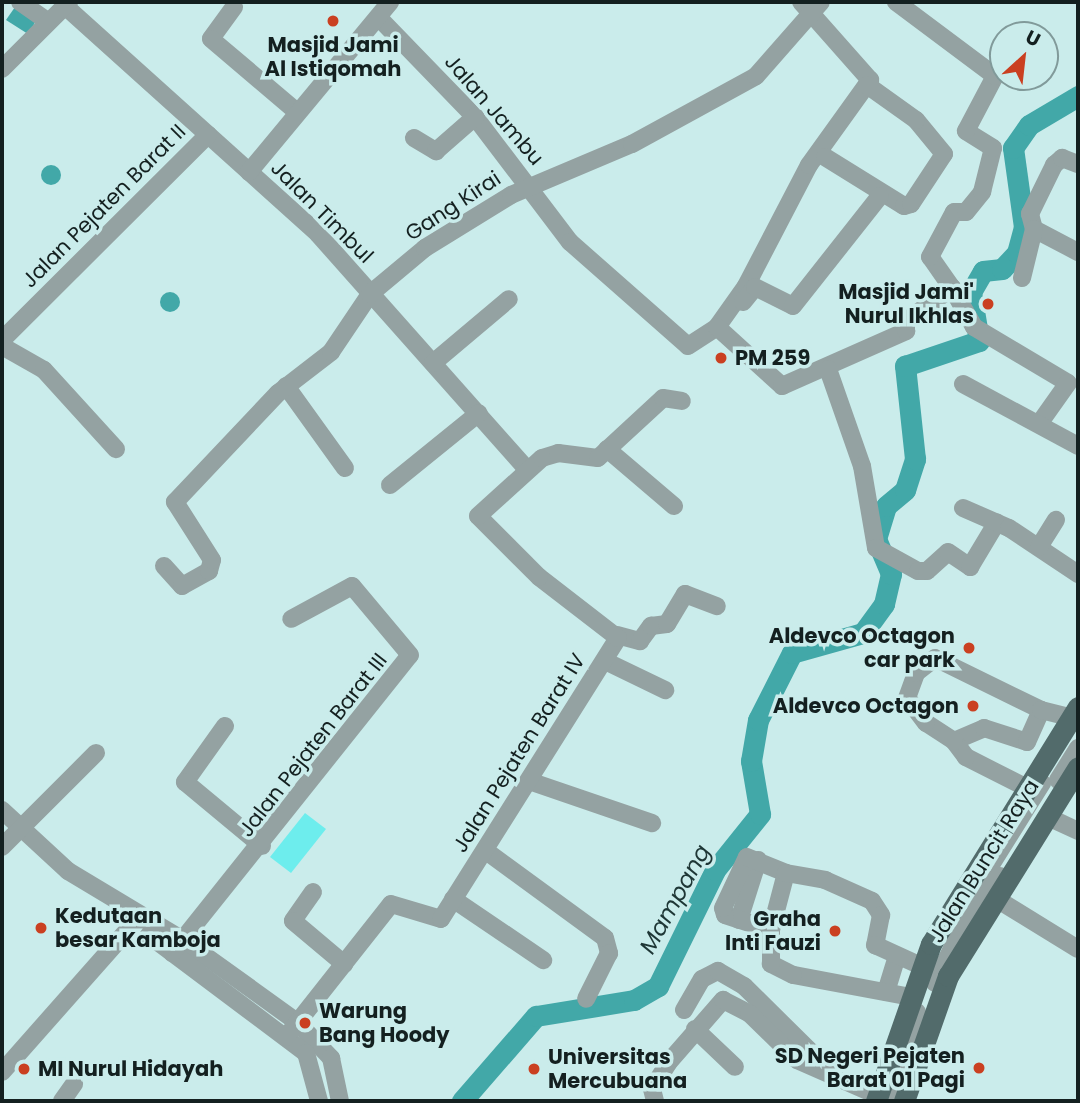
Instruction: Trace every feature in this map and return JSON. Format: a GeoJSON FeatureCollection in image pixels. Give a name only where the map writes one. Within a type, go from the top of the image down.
{"type":"FeatureCollection","features":[{"type":"Feature","properties":{"kind":"main road","name":"Jalan Buncit Raya"},"geometry":{"type":"LineString","coordinates":[[904,1101],[911,1046],[911,997],[921,966],[954,901],[1076,715]]}},
{"type":"Feature","properties":{"kind":"main road","name":"Jalan Buncit Raya"},"geometry":{"type":"LineString","coordinates":[[884,1100],[979,918],[995,898],[1078,767]]}},
{"type":"Feature","properties":{"kind":"street"},"geometry":{"type":"LineString","coordinates":[[20,2],[47,21]]}},
{"type":"Feature","properties":{"kind":"street"},"geometry":{"type":"LineString","coordinates":[[249,172],[297,112],[380,19],[390,2]]}},
{"type":"Feature","properties":{"kind":"street"},"geometry":{"type":"LineString","coordinates":[[896,2],[995,76],[966,131],[993,148],[982,191],[966,212],[954,212],[930,257],[979,329],[1073,383],[1039,424]]}},
{"type":"Feature","properties":{"kind":"street"},"geometry":{"type":"LineString","coordinates":[[2,69],[47,21],[67,4]]}},
{"type":"Feature","properties":{"kind":"street","name":"Jalan Timbul"},"geometry":{"type":"LineString","coordinates":[[67,4],[318,234],[527,470]]}},
{"type":"Feature","properties":{"kind":"street"},"geometry":{"type":"LineString","coordinates":[[811,6],[869,80],[916,120],[944,154],[911,204],[897,206],[825,157]]}},
{"type":"Feature","properties":{"kind":"street","name":"Jalan Jambu"},"geometry":{"type":"LineString","coordinates":[[380,19],[475,117],[529,186],[704,109],[757,76],[811,6]]}},
{"type":"Feature","properties":{"kind":"street"},"geometry":{"type":"LineString","coordinates":[[234,7],[211,39],[297,112]]}},
{"type":"Feature","properties":{"kind":"street"},"geometry":{"type":"LineString","coordinates":[[869,80],[946,136]]}},
{"type":"Feature","properties":{"kind":"street"},"geometry":{"type":"LineString","coordinates":[[719,329],[833,125],[869,80]]}},
{"type":"Feature","properties":{"kind":"street"},"geometry":{"type":"LineString","coordinates":[[414,138],[436,151],[475,117]]}},
{"type":"Feature","properties":{"kind":"street","name":"Jalan Pejaten Barat II"},"geometry":{"type":"LineString","coordinates":[[2,340],[208,135]]}},
{"type":"Feature","properties":{"kind":"street"},"geometry":{"type":"LineString","coordinates":[[1022,278],[1034,229],[1030,214],[1054,165],[1062,158],[1078,164]]}},
{"type":"Feature","properties":{"kind":"street"},"geometry":{"type":"LineString","coordinates":[[529,186],[570,242],[684,345],[719,329],[755,286],[793,306],[880,196]]}},
{"type":"Feature","properties":{"kind":"street","name":"Gang Kirai"},"geometry":{"type":"LineString","coordinates":[[164,566],[183,586],[209,571],[212,560],[174,505],[286,386],[331,352],[370,294],[425,248],[529,186]]}},
{"type":"Feature","properties":{"kind":"street"},"geometry":{"type":"LineString","coordinates":[[1034,229],[1078,252]]}},
{"type":"Feature","properties":{"kind":"street"},"geometry":{"type":"LineString","coordinates":[[719,329],[779,387],[828,369],[906,331],[906,321],[952,288]]}},
{"type":"Feature","properties":{"kind":"street"},"geometry":{"type":"LineString","coordinates":[[433,363],[509,299]]}},
{"type":"Feature","properties":{"kind":"street"},"geometry":{"type":"LineString","coordinates":[[2,346],[44,370],[116,449]]}},
{"type":"Feature","properties":{"kind":"street"},"geometry":{"type":"LineString","coordinates":[[828,369],[870,497],[881,550],[922,572],[948,552],[971,566],[997,522]]}},
{"type":"Feature","properties":{"kind":"street"},"geometry":{"type":"LineString","coordinates":[[963,384],[1078,446]]}},
{"type":"Feature","properties":{"kind":"street"},"geometry":{"type":"LineString","coordinates":[[286,386],[345,468]]}},
{"type":"Feature","properties":{"kind":"street"},"geometry":{"type":"LineString","coordinates":[[682,401],[663,398],[607,449],[590,460],[554,453],[527,470],[477,520],[539,577],[617,635],[640,641],[651,626],[667,624],[685,594],[717,606]]}},
{"type":"Feature","properties":{"kind":"street"},"geometry":{"type":"LineString","coordinates":[[390,485],[479,413]]}},
{"type":"Feature","properties":{"kind":"street"},"geometry":{"type":"LineString","coordinates":[[607,449],[674,506]]}},
{"type":"Feature","properties":{"kind":"street"},"geometry":{"type":"LineString","coordinates":[[964,508],[997,522],[1078,574]]}},
{"type":"Feature","properties":{"kind":"street"},"geometry":{"type":"LineString","coordinates":[[1039,547],[1056,520]]}},
{"type":"Feature","properties":{"kind":"street","name":"Jalan Pejaten Barat III"},"geometry":{"type":"LineString","coordinates":[[178,946],[262,846],[410,655],[352,586],[291,619]]}},
{"type":"Feature","properties":{"kind":"street","name":"Jalan Pejaten Barat IV"},"geometry":{"type":"LineString","coordinates":[[286,1037],[391,904],[438,921],[532,782],[605,661],[617,635]]}},
{"type":"Feature","properties":{"kind":"street"},"geometry":{"type":"LineString","coordinates":[[911,1046],[942,940],[1076,715],[1041,710],[929,657],[907,698],[926,723],[954,741],[966,757],[1029,789]]}},
{"type":"Feature","properties":{"kind":"street"},"geometry":{"type":"LineString","coordinates":[[605,661],[665,690]]}},
{"type":"Feature","properties":{"kind":"street"},"geometry":{"type":"LineString","coordinates":[[1027,742],[1041,710]]}},
{"type":"Feature","properties":{"kind":"street"},"geometry":{"type":"LineString","coordinates":[[225,726],[186,782],[262,846]]}},
{"type":"Feature","properties":{"kind":"street"},"geometry":{"type":"LineString","coordinates":[[954,741],[984,728],[1027,742],[1048,758]]}},
{"type":"Feature","properties":{"kind":"street"},"geometry":{"type":"LineString","coordinates":[[911,1046],[954,942],[1078,748]]}},
{"type":"Feature","properties":{"kind":"street"},"geometry":{"type":"LineString","coordinates":[[2,847],[96,753]]}},
{"type":"Feature","properties":{"kind":"street"},"geometry":{"type":"LineString","coordinates":[[532,782],[652,823]]}},
{"type":"Feature","properties":{"kind":"street"},"geometry":{"type":"LineString","coordinates":[[2,810],[18,830],[135,916],[297,1022],[331,1058],[340,1101]]}},
{"type":"Feature","properties":{"kind":"street"},"geometry":{"type":"LineString","coordinates":[[1048,817],[1078,831]]}},
{"type":"Feature","properties":{"kind":"street"},"geometry":{"type":"LineString","coordinates":[[486,850],[605,938],[609,953],[586,999]]}},
{"type":"Feature","properties":{"kind":"street"},"geometry":{"type":"LineString","coordinates":[[771,930],[739,920],[758,860],[786,873],[825,880],[872,901],[881,915],[875,945],[921,966]]}},
{"type":"Feature","properties":{"kind":"street"},"geometry":{"type":"LineString","coordinates":[[786,873],[771,930],[769,954],[779,970],[911,997]]}},
{"type":"Feature","properties":{"kind":"street"},"geometry":{"type":"LineString","coordinates":[[313,892],[293,921],[344,964]]}},
{"type":"Feature","properties":{"kind":"street"},"geometry":{"type":"LineString","coordinates":[[995,898],[1078,949]]}},
{"type":"Feature","properties":{"kind":"street"},"geometry":{"type":"LineString","coordinates":[[453,899],[542,960]]}},
{"type":"Feature","properties":{"kind":"street"},"geometry":{"type":"LineString","coordinates":[[2,1072],[135,916]]}},
{"type":"Feature","properties":{"kind":"street"},"geometry":{"type":"LineString","coordinates":[[178,946],[312,1062],[319,1101]]}},
{"type":"Feature","properties":{"kind":"street"},"geometry":{"type":"LineString","coordinates":[[886,992],[897,957]]}},
{"type":"Feature","properties":{"kind":"street"},"geometry":{"type":"LineString","coordinates":[[684,1010],[702,979],[718,971],[744,986],[803,1050],[825,1061],[820,1078]]}},
{"type":"Feature","properties":{"kind":"street"},"geometry":{"type":"LineString","coordinates":[[655,1101],[652,1089],[695,1029],[715,1004],[731,1002],[820,1078],[884,1100]]}},
{"type":"Feature","properties":{"kind":"street"},"geometry":{"type":"LineString","coordinates":[[695,1029],[736,1067]]}},
{"type":"Feature","properties":{"kind":"street"},"geometry":{"type":"LineString","coordinates":[[62,1101],[74,1084]]}},
{"type":"Feature","properties":{"kind":"shaded area"},"geometry":{"type":"Polygon","coordinates":[[[15,7],[36,21],[28,34],[6,20],[15,7]]]}},
{"type":"Feature","properties":{"kind":"shaded area"},"geometry":{"type":"Polygon","coordinates":[[[47,165],[55,165],[61,175],[55,185],[47,185],[41,179],[41,171],[47,165]]]}},
{"type":"Feature","properties":{"kind":"shaded area"},"geometry":{"type":"Polygon","coordinates":[[[166,292],[174,292],[180,302],[174,312],[166,312],[160,306],[160,298],[166,292]]]}},
{"type":"Feature","properties":{"kind":"shaded area"},"geometry":{"type":"Polygon","coordinates":[[[305,813],[326,829],[291,873],[270,857],[305,813]]]}},
{"type":"Feature","properties":{"kind":"waterway","name":"Mampang"},"geometry":{"type":"LineString","coordinates":[[462,1101],[536,1016],[634,1000],[658,986],[715,870],[760,814],[751,761],[758,720],[792,653],[863,633],[884,604],[891,574],[876,539],[886,506],[905,490],[915,459],[905,366],[979,341],[971,292],[983,271],[1002,269],[1017,253],[1024,227],[1013,148],[1029,125],[1078,96]]}},
{"type":"Feature","properties":{"kind":"place","name":"Masjid Jami Al Istiqomah"},"geometry":{"type":"Point","coordinates":[333,21]}},
{"type":"Feature","properties":{"kind":"place","name":"Masjid Jami' Nurul Ikhlas"},"geometry":{"type":"Point","coordinates":[988,304]}},
{"type":"Feature","properties":{"kind":"place","name":"PM 259"},"geometry":{"type":"Point","coordinates":[721,358]}},
{"type":"Feature","properties":{"kind":"place","name":"Aldevco Octagon car park"},"geometry":{"type":"Point","coordinates":[969,648]}},
{"type":"Feature","properties":{"kind":"place","name":"Aldevco Octagon"},"geometry":{"type":"Point","coordinates":[973,706]}},
{"type":"Feature","properties":{"kind":"place","name":"Kedutaan besar Kamboja"},"geometry":{"type":"Point","coordinates":[41,928]}},
{"type":"Feature","properties":{"kind":"place","name":"Graha Inti Fauzi"},"geometry":{"type":"Point","coordinates":[835,931]}},
{"type":"Feature","properties":{"kind":"place","name":"Warung Bang Hoody"},"geometry":{"type":"Point","coordinates":[305,1023]}},
{"type":"Feature","properties":{"kind":"place","name":"SD Negeri Pejaten Barat 01 Pagi"},"geometry":{"type":"Point","coordinates":[979,1068]}},
{"type":"Feature","properties":{"kind":"place","name":"MI Nurul Hidayah"},"geometry":{"type":"Point","coordinates":[24,1069]}},
{"type":"Feature","properties":{"kind":"place","name":"Universitas Mercubuana"},"geometry":{"type":"Point","coordinates":[534,1069]}}]}
